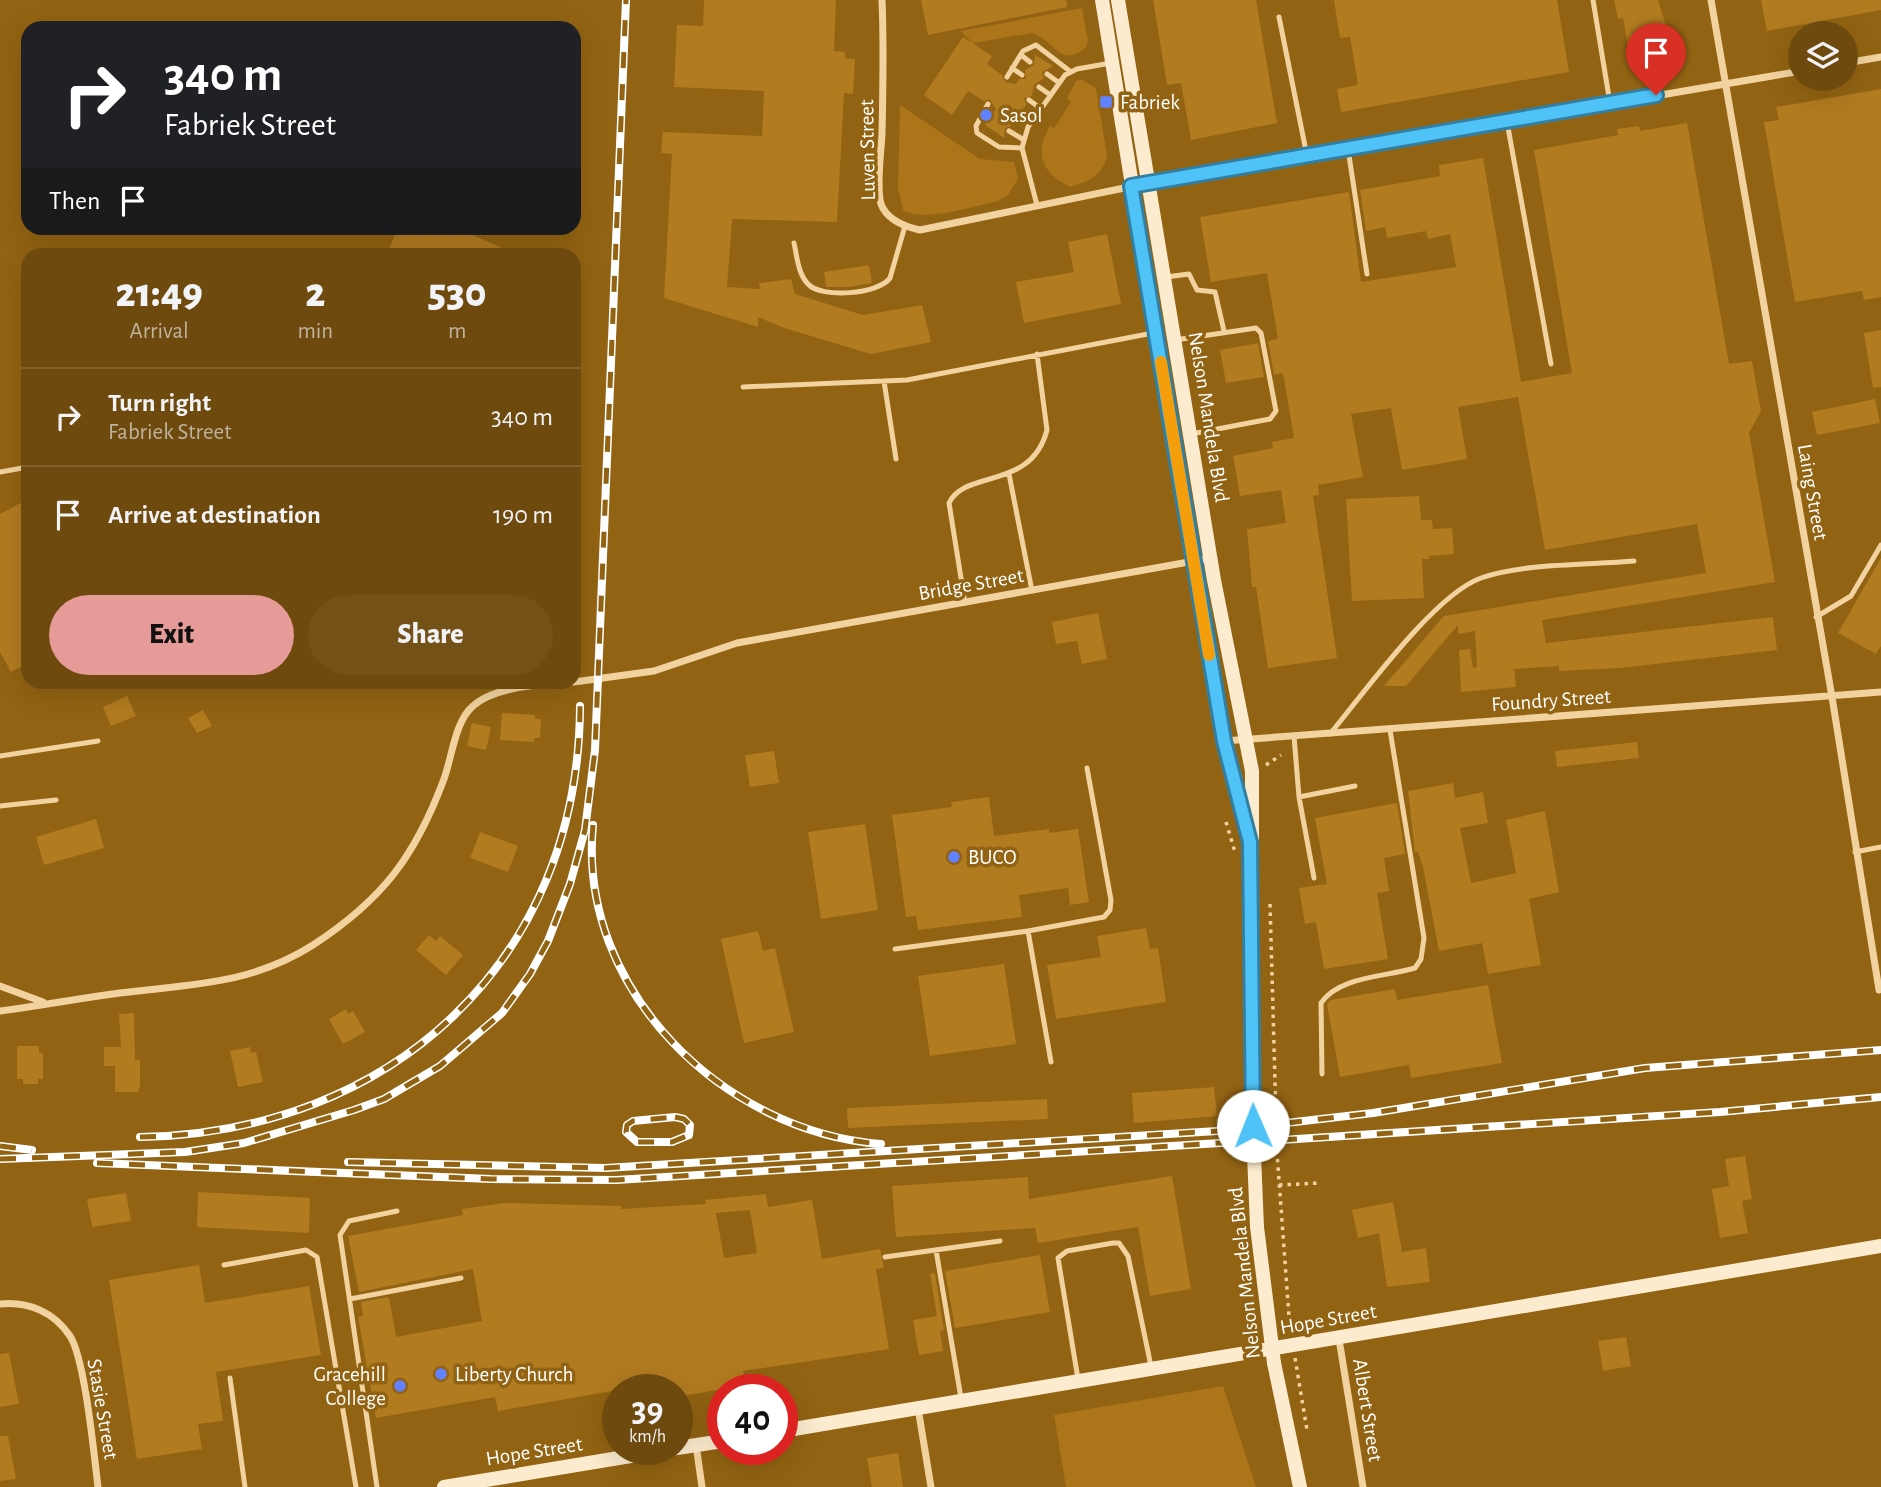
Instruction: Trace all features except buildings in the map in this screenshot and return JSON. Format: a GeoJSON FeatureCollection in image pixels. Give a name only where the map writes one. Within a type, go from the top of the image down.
{"type":"FeatureCollection","features":[{"type":"Feature","properties":{"kind":"street","name":"Luven Street"},"geometry":{"type":"LineString","coordinates":[[882,0],[884,60],[881,204],[889,215],[905,226]]}},
{"type":"Feature","properties":{"kind":"street","name":"Nelson Mandela Blvd"},"geometry":{"type":"LineString","coordinates":[[1102,0],[1224,741],[1250,842]]}},
{"type":"Feature","properties":{"kind":"street","name":"Nelson Mandela Blvd"},"geometry":{"type":"LineString","coordinates":[[1118,0],[1211,558],[1252,771],[1252,1105],[1257,1227],[1274,1363],[1300,1487]]}},
{"type":"Feature","properties":{"kind":"street","name":"Laing Street"},"geometry":{"type":"LineString","coordinates":[[1711,0],[1832,697],[1879,990]]}},
{"type":"Feature","properties":{"kind":"street"},"geometry":{"type":"LineString","coordinates":[[1858,61],[1881,57]]}},
{"type":"Feature","properties":{"kind":"street"},"geometry":{"type":"LineString","coordinates":[[905,226],[920,230],[1131,186],[1788,73]]}},
{"type":"Feature","properties":{"kind":"street","name":"Bridge Street"},"geometry":{"type":"LineString","coordinates":[[581,681],[654,671],[737,643],[1211,558]]}},
{"type":"Feature","properties":{"kind":"street"},"geometry":{"type":"LineString","coordinates":[[0,1011],[44,1002],[237,980],[284,962],[304,950],[373,900],[399,871],[443,781],[463,721],[474,705],[520,689]]}},
{"type":"Feature","properties":{"kind":"street","name":"Foundry Street"},"geometry":{"type":"LineString","coordinates":[[1224,741],[1881,692]]}},
{"type":"Feature","properties":{"kind":"street"},"geometry":{"type":"LineString","coordinates":[[0,986],[44,1002]]}},
{"type":"Feature","properties":{"kind":"street","name":"Hope Street"},"geometry":{"type":"LineString","coordinates":[[798,1428],[1881,1246]]}},
{"type":"Feature","properties":{"kind":"street","name":"Stasie Street"},"geometry":{"type":"LineString","coordinates":[[0,1304],[15,1303],[45,1310],[71,1337],[80,1363],[98,1487]]}},
{"type":"Feature","properties":{"kind":"street","name":"Albert Street"},"geometry":{"type":"LineString","coordinates":[[1339,1339],[1363,1487]]}},
{"type":"Feature","properties":{"kind":"street"},"geometry":{"type":"LineString","coordinates":[[918,1408],[931,1487]]}},
{"type":"Feature","properties":{"kind":"street","name":"Hope Street"},"geometry":{"type":"LineString","coordinates":[[695,1445],[707,1443]]}},
{"type":"Feature","properties":{"kind":"street"},"geometry":{"type":"LineString","coordinates":[[695,1445],[702,1487]]}},
{"type":"Feature","properties":{"kind":"street","name":"Hope Street"},"geometry":{"type":"LineString","coordinates":[[444,1487],[602,1461]]}},
{"type":"Feature","properties":{"kind":"lane"},"geometry":{"type":"LineString","coordinates":[[1593,0],[1610,103]]}},
{"type":"Feature","properties":{"kind":"lane"},"geometry":{"type":"LineString","coordinates":[[1279,17],[1307,156]]}},
{"type":"Feature","properties":{"kind":"lane"},"geometry":{"type":"LineString","coordinates":[[1006,77],[1021,55],[1035,45],[1071,72]]}},
{"type":"Feature","properties":{"kind":"lane"},"geometry":{"type":"LineString","coordinates":[[1021,55],[1030,62]]}},
{"type":"Feature","properties":{"kind":"lane"},"geometry":{"type":"LineString","coordinates":[[1037,205],[1022,148],[1030,124],[1058,82],[1071,72],[1112,63]]}},
{"type":"Feature","properties":{"kind":"lane"},"geometry":{"type":"LineString","coordinates":[[1013,68],[1022,75]]}},
{"type":"Feature","properties":{"kind":"lane"},"geometry":{"type":"LineString","coordinates":[[1047,74],[1058,82]]}},
{"type":"Feature","properties":{"kind":"lane"},"geometry":{"type":"LineString","coordinates":[[1039,87],[1049,94]]}},
{"type":"Feature","properties":{"kind":"lane"},"geometry":{"type":"LineString","coordinates":[[1029,100],[1040,108]]}},
{"type":"Feature","properties":{"kind":"lane"},"geometry":{"type":"LineString","coordinates":[[988,104],[975,126],[977,133],[999,147],[1022,148]]}},
{"type":"Feature","properties":{"kind":"lane"},"geometry":{"type":"LineString","coordinates":[[983,112],[990,117]]}},
{"type":"Feature","properties":{"kind":"lane"},"geometry":{"type":"LineString","coordinates":[[1019,116],[1030,124]]}},
{"type":"Feature","properties":{"kind":"lane"},"geometry":{"type":"LineString","coordinates":[[1507,122],[1551,364]]}},
{"type":"Feature","properties":{"kind":"lane"},"geometry":{"type":"LineString","coordinates":[[1009,131],[1024,140]]}},
{"type":"Feature","properties":{"kind":"lane"},"geometry":{"type":"LineString","coordinates":[[1348,149],[1367,274]]}},
{"type":"Feature","properties":{"kind":"lane"},"geometry":{"type":"LineString","coordinates":[[794,243],[801,274],[814,290],[824,293],[874,289],[885,285],[890,278],[905,226]]}},
{"type":"Feature","properties":{"kind":"lane"},"geometry":{"type":"LineString","coordinates":[[1165,277],[1189,274],[1199,291],[1215,292],[1224,331]]}},
{"type":"Feature","properties":{"kind":"lane"},"geometry":{"type":"LineString","coordinates":[[1175,341],[1252,326],[1261,333],[1276,411],[1270,419],[1191,434]]}},
{"type":"Feature","properties":{"kind":"lane"},"geometry":{"type":"LineString","coordinates":[[743,387],[907,380],[1156,332]]}},
{"type":"Feature","properties":{"kind":"lane"},"geometry":{"type":"LineString","coordinates":[[965,603],[950,500],[961,489],[1009,474],[1032,457],[1044,442],[1047,430],[1037,354]]}},
{"type":"Feature","properties":{"kind":"lane"},"geometry":{"type":"LineString","coordinates":[[884,382],[896,459]]}},
{"type":"Feature","properties":{"kind":"lane"},"geometry":{"type":"LineString","coordinates":[[0,472],[21,468]]}},
{"type":"Feature","properties":{"kind":"lane"},"geometry":{"type":"LineString","coordinates":[[1009,474],[1032,591]]}},
{"type":"Feature","properties":{"kind":"lane"},"geometry":{"type":"LineString","coordinates":[[1816,617],[1851,596],[1881,545]]}},
{"type":"Feature","properties":{"kind":"lane"},"geometry":{"type":"LineString","coordinates":[[1330,734],[1421,625],[1455,591],[1480,579],[1505,572],[1634,561]]}},
{"type":"Feature","properties":{"kind":"lane"},"geometry":{"type":"LineString","coordinates":[[1322,1074],[1321,1003],[1326,996],[1360,981],[1415,968],[1423,953],[1424,939],[1390,730]]}},
{"type":"Feature","properties":{"kind":"lane"},"geometry":{"type":"LineString","coordinates":[[1294,736],[1299,797],[1314,878]]}},
{"type":"Feature","properties":{"kind":"lane"},"geometry":{"type":"LineString","coordinates":[[0,756],[98,741]]}},
{"type":"Feature","properties":{"kind":"lane"},"geometry":{"type":"LineString","coordinates":[[895,949],[1028,931],[1104,917],[1110,910],[1111,901],[1087,768]]}},
{"type":"Feature","properties":{"kind":"lane"},"geometry":{"type":"LineString","coordinates":[[1299,797],[1355,786]]}},
{"type":"Feature","properties":{"kind":"lane"},"geometry":{"type":"LineString","coordinates":[[0,806],[56,800]]}},
{"type":"Feature","properties":{"kind":"lane"},"geometry":{"type":"LineString","coordinates":[[1856,852],[1881,847]]}},
{"type":"Feature","properties":{"kind":"lane"},"geometry":{"type":"LineString","coordinates":[[1028,931],[1051,1062]]}},
{"type":"Feature","properties":{"kind":"lane"},"geometry":{"type":"LineString","coordinates":[[377,1487],[341,1230],[349,1221],[397,1211]]}},
{"type":"Feature","properties":{"kind":"lane"},"geometry":{"type":"LineString","coordinates":[[885,1257],[1000,1241]]}},
{"type":"Feature","properties":{"kind":"lane"},"geometry":{"type":"LineString","coordinates":[[1079,1382],[1058,1258],[1067,1251],[1113,1242],[1119,1243],[1128,1256],[1152,1370]]}},
{"type":"Feature","properties":{"kind":"lane"},"geometry":{"type":"LineString","coordinates":[[224,1265],[306,1250],[317,1257],[356,1487]]}},
{"type":"Feature","properties":{"kind":"lane"},"geometry":{"type":"LineString","coordinates":[[936,1250],[962,1401]]}},
{"type":"Feature","properties":{"kind":"lane"},"geometry":{"type":"LineString","coordinates":[[350,1299],[461,1278]]}},
{"type":"Feature","properties":{"kind":"lane"},"geometry":{"type":"LineString","coordinates":[[230,1377],[245,1487]]}},
{"type":"Feature","properties":{"kind":"path"},"geometry":{"type":"LineString","coordinates":[[1265,766],[1281,755]]}},
{"type":"Feature","properties":{"kind":"path"},"geometry":{"type":"LineString","coordinates":[[1269,892],[1278,1185],[1293,1347],[1307,1435]]}},
{"type":"Feature","properties":{"kind":"path"},"geometry":{"type":"LineString","coordinates":[[1278,1185],[1319,1183]]}},
{"type":"Feature","properties":{"kind":"shaded area"},"geometry":{"type":"Polygon","coordinates":[[[1082,8],[1088,41],[1086,47],[1070,56],[1064,55],[1032,33],[973,43],[961,31],[1082,8]]]}},
{"type":"Feature","properties":{"kind":"shaded area"},"geometry":{"type":"Polygon","coordinates":[[[1082,80],[1096,88],[1107,156],[1094,177],[1070,187],[1047,169],[1043,161],[1042,145],[1050,126],[1054,128],[1071,102],[1067,98],[1076,81],[1082,80]]]}},
{"type":"Feature","properties":{"kind":"shaded area"},"geometry":{"type":"Polygon","coordinates":[[[900,105],[980,159],[1014,162],[1018,179],[1008,195],[998,201],[936,214],[912,214],[903,210],[898,188],[900,105]]]}},
{"type":"Feature","properties":{"kind":"shaded area"},"geometry":{"type":"Polygon","coordinates":[[[1223,1386],[1256,1487],[1066,1487],[1054,1415],[1223,1386]]]}},
{"type":"Feature","properties":{"kind":"railway"},"geometry":{"type":"LineString","coordinates":[[0,1159],[185,1152],[244,1143],[384,1099],[440,1066],[502,1013],[530,974],[548,941],[570,884],[585,830],[595,750],[626,0]]}},
{"type":"Feature","properties":{"kind":"railway"},"geometry":{"type":"LineString","coordinates":[[140,1137],[231,1128],[314,1104],[389,1066],[453,1016],[506,954],[546,881],[571,798],[580,706]]}},
{"type":"Feature","properties":{"kind":"railway"},"geometry":{"type":"LineString","coordinates":[[593,825],[594,886],[609,943],[636,995],[672,1042],[717,1081],[768,1112],[823,1134],[881,1144]]}},
{"type":"Feature","properties":{"kind":"railway"},"geometry":{"type":"LineString","coordinates":[[1286,1123],[1373,1113],[1645,1068],[1881,1050]]}},
{"type":"Feature","properties":{"kind":"railway"},"geometry":{"type":"LineString","coordinates":[[1281,1140],[1720,1112],[1881,1097]]}},
{"type":"Feature","properties":{"kind":"railway"},"geometry":{"type":"LineString","coordinates":[[675,1117],[684,1119],[690,1125],[689,1135],[672,1142],[637,1142],[626,1132],[627,1125],[633,1121],[675,1117]]}},
{"type":"Feature","properties":{"kind":"railway"},"geometry":{"type":"LineString","coordinates":[[348,1162],[605,1168],[1234,1130]]}},
{"type":"Feature","properties":{"kind":"railway"},"geometry":{"type":"LineString","coordinates":[[97,1163],[491,1179],[616,1180],[1237,1142]]}},
{"type":"Feature","properties":{"kind":"railway"},"geometry":{"type":"LineString","coordinates":[[0,1146],[32,1150]]}},
{"type":"Feature","properties":{"kind":"slow traffic"},"geometry":{"type":"LineString","coordinates":[[1161,362],[1209,655]]}},
{"type":"Feature","properties":{"kind":"place","name":"Fabriek"},"geometry":{"type":"Point","coordinates":[1106,102]}},
{"type":"Feature","properties":{"kind":"place","name":"Sasol"},"geometry":{"type":"Point","coordinates":[986,115]}},
{"type":"Feature","properties":{"kind":"place","name":"BUCO"},"geometry":{"type":"Point","coordinates":[954,857]}},
{"type":"Feature","properties":{"kind":"place","name":"Liberty Church"},"geometry":{"type":"Point","coordinates":[441,1374]}},
{"type":"Feature","properties":{"kind":"place","name":"Gracehill College"},"geometry":{"type":"Point","coordinates":[400,1386]}},
{"type":"Feature","properties":{"kind":"route"},"geometry":{"type":"LineString","coordinates":[[1253,1126],[1250,842],[1224,741],[1131,186],[1656,95]]}}]}
